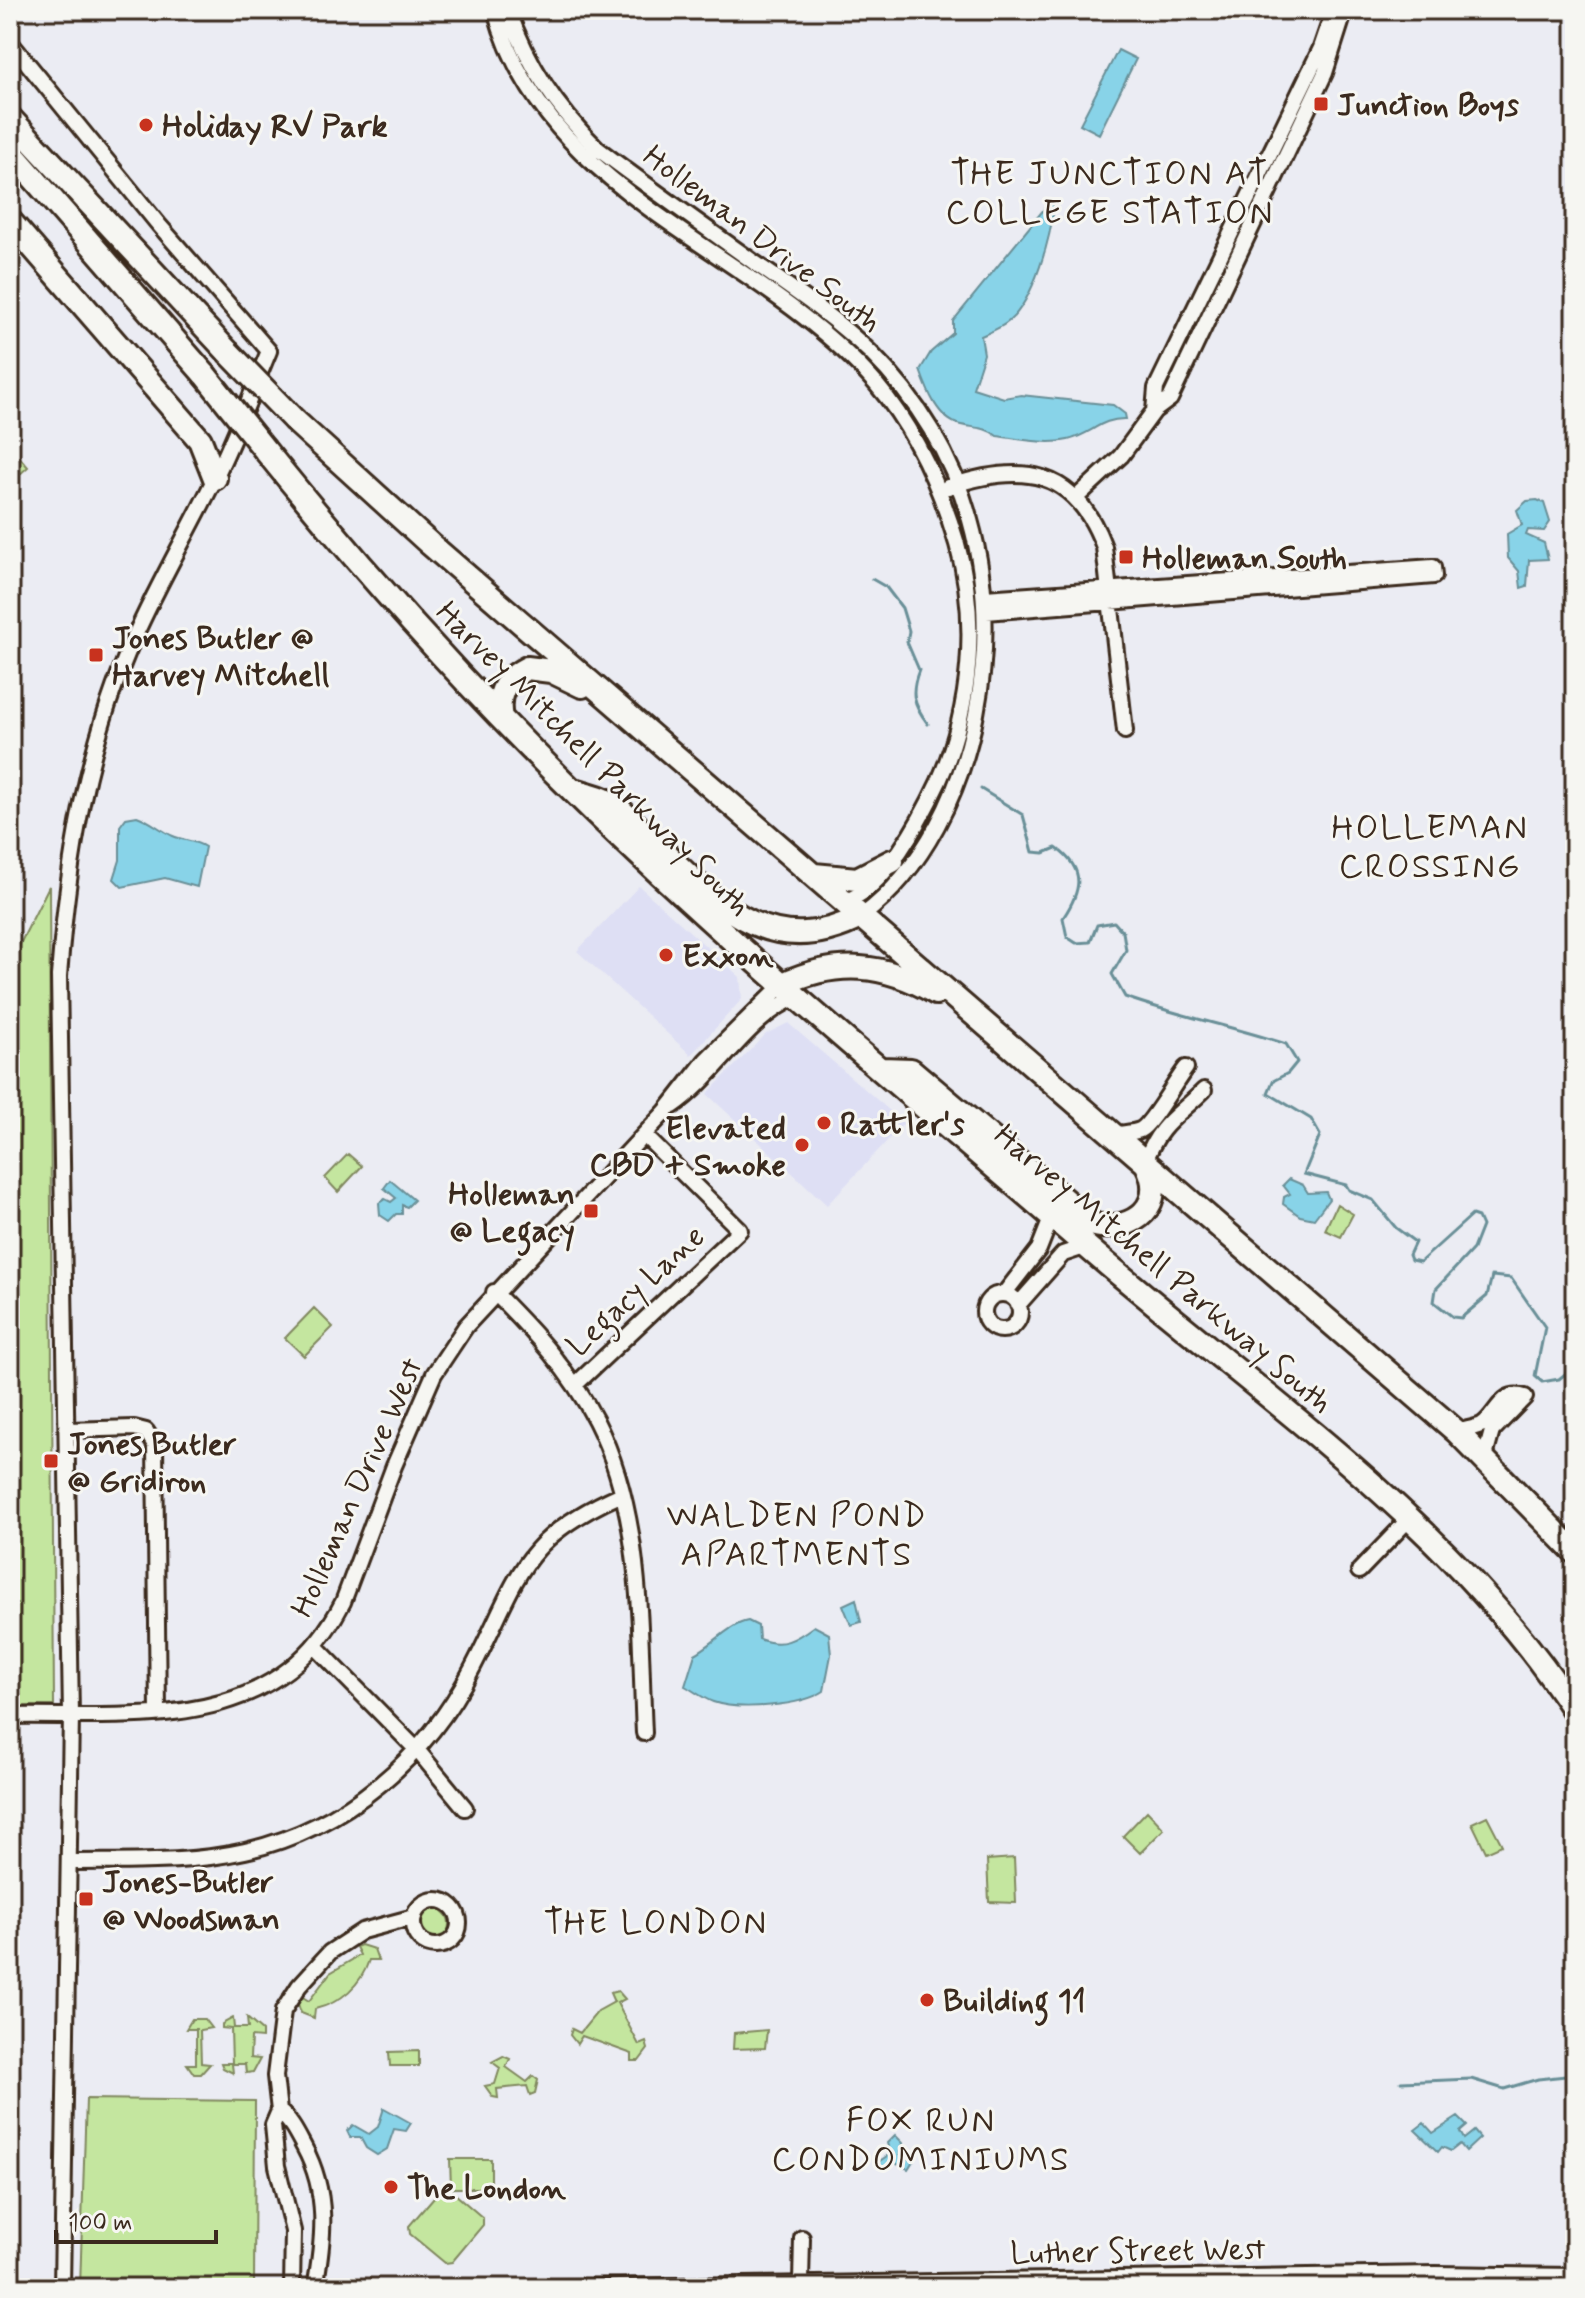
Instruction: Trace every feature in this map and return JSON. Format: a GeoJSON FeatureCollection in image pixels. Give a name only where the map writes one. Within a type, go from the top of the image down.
{"type":"FeatureCollection","features":[{"type":"Feature","properties":{"kind":"highway"},"geometry":{"type":"LineString","coordinates":[[10,99],[84,201]]}},
{"type":"Feature","properties":{"kind":"highway","name":"Harvey Mitchell Parkway South"},"geometry":{"type":"LineString","coordinates":[[10,118],[84,201],[295,421],[430,544],[1457,1432],[1485,1457],[1575,1552]]}},
{"type":"Feature","properties":{"kind":"highway","name":"Harvey Mitchell Parkway South"},"geometry":{"type":"LineString","coordinates":[[10,151],[205,375],[407,618],[570,788],[790,991],[1087,1246],[1411,1517],[1484,1592],[1528,1645],[1575,1712]]}},
{"type":"Feature","properties":{"kind":"highway"},"geometry":{"type":"LineString","coordinates":[[10,221],[200,440],[215,478]]}},
{"type":"Feature","properties":{"kind":"highway"},"geometry":{"type":"LineString","coordinates":[[501,718],[500,694],[515,674],[527,668],[551,671],[611,701]]}},
{"type":"Feature","properties":{"kind":"highway"},"geometry":{"type":"LineString","coordinates":[[570,788],[612,803],[718,901],[754,925],[793,935],[836,928],[853,909]]}},
{"type":"Feature","properties":{"kind":"highway"},"geometry":{"type":"LineString","coordinates":[[813,875],[857,879],[892,861]]}},
{"type":"Feature","properties":{"kind":"highway"},"geometry":{"type":"LineString","coordinates":[[790,991],[819,969],[839,966],[887,969],[979,1018]]}},
{"type":"Feature","properties":{"kind":"highway"},"geometry":{"type":"LineString","coordinates":[[882,1069],[911,1070],[1094,1225],[1111,1229],[1127,1226],[1147,1209],[1153,1177],[1145,1162]]}},
{"type":"Feature","properties":{"kind":"street","name":"Holleman Drive South"},"geometry":{"type":"LineString","coordinates":[[495,10],[521,75],[560,132],[669,223],[840,348],[898,413],[940,489],[966,583],[966,686],[961,724],[927,805],[892,861],[853,909]]}},
{"type":"Feature","properties":{"kind":"street","name":"Holleman Drive South"},"geometry":{"type":"LineString","coordinates":[[508,10],[538,78],[571,123],[598,149],[817,306],[869,351],[928,425],[957,484],[974,532],[986,605],[986,656],[979,698],[952,794],[907,871],[876,905],[853,909]]}},
{"type":"Feature","properties":{"kind":"street"},"geometry":{"type":"LineString","coordinates":[[1154,411],[1156,388],[1321,48],[1334,10]]}},
{"type":"Feature","properties":{"kind":"street"},"geometry":{"type":"LineString","coordinates":[[1077,497],[1121,456],[1154,411],[1170,399],[1325,73],[1345,10]]}},
{"type":"Feature","properties":{"kind":"street"},"geometry":{"type":"LineString","coordinates":[[10,42],[159,225],[269,351],[215,478],[133,639],[106,713],[81,799],[66,884],[59,976],[71,1715],[62,2288]]}},
{"type":"Feature","properties":{"kind":"street"},"geometry":{"type":"LineString","coordinates":[[940,489],[1014,474],[1040,476],[1059,484],[1077,497],[1094,519],[1104,547],[1125,731]]}},
{"type":"Feature","properties":{"kind":"street"},"geometry":{"type":"LineString","coordinates":[[986,605],[1434,572]]}},
{"type":"Feature","properties":{"kind":"street","name":"Holleman Drive West"},"geometry":{"type":"LineString","coordinates":[[10,1716],[208,1709],[244,1698],[285,1674],[315,1646],[343,1602],[394,1466],[434,1374],[466,1326],[494,1292],[666,1111],[706,1060],[790,991]]}},
{"type":"Feature","properties":{"kind":"street"},"geometry":{"type":"LineString","coordinates":[[1114,1135],[1141,1130],[1160,1110],[1161,1100],[1186,1068]]}},
{"type":"Feature","properties":{"kind":"street"},"geometry":{"type":"LineString","coordinates":[[1145,1162],[1156,1134],[1204,1090]]}},
{"type":"Feature","properties":{"kind":"street","name":"Legacy Lane"},"geometry":{"type":"LineString","coordinates":[[575,1385],[740,1230],[644,1135]]}},
{"type":"Feature","properties":{"kind":"street"},"geometry":{"type":"LineString","coordinates":[[1052,1216],[1039,1249],[1004,1294],[987,1302],[986,1320],[992,1327],[1000,1330],[1017,1323],[1018,1305],[1063,1254],[1087,1246]]}},
{"type":"Feature","properties":{"kind":"street"},"geometry":{"type":"LineString","coordinates":[[494,1292],[525,1323],[575,1385],[597,1423],[622,1494],[637,1594],[644,1733]]}},
{"type":"Feature","properties":{"kind":"street"},"geometry":{"type":"LineString","coordinates":[[1004,1294],[1018,1305]]}},
{"type":"Feature","properties":{"kind":"street"},"geometry":{"type":"LineString","coordinates":[[1457,1432],[1483,1424],[1509,1396],[1516,1394],[1525,1397],[1492,1431],[1485,1457]]}},
{"type":"Feature","properties":{"kind":"street"},"geometry":{"type":"LineString","coordinates":[[68,1430],[134,1428],[146,1431],[155,1445],[158,1712]]}},
{"type":"Feature","properties":{"kind":"street"},"geometry":{"type":"LineString","coordinates":[[69,1862],[175,1860],[247,1851],[321,1825],[392,1775],[418,1751],[460,1693],[521,1567],[563,1525],[622,1494]]}},
{"type":"Feature","properties":{"kind":"street"},"geometry":{"type":"LineString","coordinates":[[1359,1571],[1411,1517]]}},
{"type":"Feature","properties":{"kind":"street"},"geometry":{"type":"LineString","coordinates":[[315,1646],[418,1751],[465,1808]]}},
{"type":"Feature","properties":{"kind":"street"},"geometry":{"type":"LineString","coordinates":[[292,2288],[293,2231],[277,2166],[273,2125],[279,2111],[275,2076],[283,2011],[299,1986],[330,1952],[362,1931],[414,1917]]}},
{"type":"Feature","properties":{"kind":"street"},"geometry":{"type":"LineString","coordinates":[[279,2111],[298,2136],[320,2180],[325,2213],[315,2288]]}},
{"type":"Feature","properties":{"kind":"street"},"geometry":{"type":"LineString","coordinates":[[801,2282],[802,2238]]}},
{"type":"Feature","properties":{"kind":"street","name":"Luther Street West"},"geometry":{"type":"LineString","coordinates":[[558,2288],[1436,2274],[1575,2276]]}},
{"type":"Feature","properties":{"kind":"shaded area"},"geometry":{"type":"Polygon","coordinates":[[[639,886],[740,977],[742,999],[691,1055],[577,951],[639,886]]]}},
{"type":"Feature","properties":{"kind":"shaded area"},"geometry":{"type":"Polygon","coordinates":[[[788,1023],[904,1123],[827,1205],[707,1094],[766,1034],[788,1023]]]}},
{"type":"Feature","properties":{"kind":"green space"},"geometry":{"type":"Polygon","coordinates":[[[10,446],[28,467],[10,483],[10,446]]]}},
{"type":"Feature","properties":{"kind":"green space"},"geometry":{"type":"Polygon","coordinates":[[[49,886],[54,1706],[10,1706],[10,964],[49,886]]]}},
{"type":"Feature","properties":{"kind":"green space"},"geometry":{"type":"Polygon","coordinates":[[[348,1154],[362,1166],[338,1192],[325,1178],[348,1154]]]}},
{"type":"Feature","properties":{"kind":"green space"},"geometry":{"type":"Polygon","coordinates":[[[1337,1204],[1353,1214],[1341,1237],[1325,1230],[1337,1204]]]}},
{"type":"Feature","properties":{"kind":"green space"},"geometry":{"type":"Polygon","coordinates":[[[314,1308],[333,1327],[304,1356],[285,1338],[314,1308]]]}},
{"type":"Feature","properties":{"kind":"green space"},"geometry":{"type":"Polygon","coordinates":[[[1147,1811],[1164,1829],[1140,1853],[1123,1836],[1147,1811]]]}},
{"type":"Feature","properties":{"kind":"green space"},"geometry":{"type":"Polygon","coordinates":[[[1487,1816],[1502,1845],[1486,1852],[1472,1823],[1487,1816]]]}},
{"type":"Feature","properties":{"kind":"green space"},"geometry":{"type":"Polygon","coordinates":[[[1014,1858],[1016,1903],[989,1902],[987,1860],[1014,1858]]]}},
{"type":"Feature","properties":{"kind":"green space"},"geometry":{"type":"Polygon","coordinates":[[[434,1909],[440,1910],[448,1918],[448,1930],[440,1938],[434,1939],[428,1938],[420,1930],[419,1924],[420,1918],[428,1910],[434,1909]]]}},
{"type":"Feature","properties":{"kind":"green space"},"geometry":{"type":"Polygon","coordinates":[[[361,1945],[374,1949],[378,1960],[369,1960],[349,1992],[315,2009],[314,2018],[301,2013],[298,2004],[301,1996],[309,2001],[330,1973],[360,1955],[356,1947],[361,1945]]]}},
{"type":"Feature","properties":{"kind":"green space"},"geometry":{"type":"Polygon","coordinates":[[[618,1991],[625,1999],[617,2003],[639,2045],[646,2042],[648,2049],[639,2061],[632,2061],[632,2054],[582,2036],[577,2044],[570,2035],[572,2029],[580,2033],[598,2011],[614,2002],[610,1993],[618,1991]]]}},
{"type":"Feature","properties":{"kind":"green space"},"geometry":{"type":"Polygon","coordinates":[[[233,2018],[234,2028],[248,2028],[247,2018],[262,2031],[262,2038],[251,2037],[250,2058],[260,2059],[253,2072],[246,2073],[245,2064],[232,2064],[233,2073],[223,2068],[221,2063],[232,2063],[231,2029],[222,2028],[222,2024],[233,2018]]]}},
{"type":"Feature","properties":{"kind":"green space"},"geometry":{"type":"Polygon","coordinates":[[[192,2019],[204,2019],[211,2028],[200,2030],[201,2063],[210,2064],[201,2074],[194,2074],[187,2064],[196,2064],[196,2029],[186,2029],[192,2019]]]}},
{"type":"Feature","properties":{"kind":"green space"},"geometry":{"type":"Polygon","coordinates":[[[767,2030],[765,2048],[733,2049],[734,2033],[767,2030]]]}},
{"type":"Feature","properties":{"kind":"green space"},"geometry":{"type":"Polygon","coordinates":[[[419,2051],[419,2066],[390,2066],[389,2052],[419,2051]]]}},
{"type":"Feature","properties":{"kind":"green space"},"geometry":{"type":"Polygon","coordinates":[[[503,2056],[510,2059],[506,2067],[527,2082],[533,2076],[538,2080],[535,2093],[530,2095],[527,2086],[497,2089],[498,2098],[493,2097],[485,2086],[495,2084],[500,2068],[492,2062],[503,2056]]]}},
{"type":"Feature","properties":{"kind":"green space"},"geometry":{"type":"Polygon","coordinates":[[[86,2099],[255,2101],[254,2286],[80,2288],[86,2099]]]}},
{"type":"Feature","properties":{"kind":"green space"},"geometry":{"type":"Polygon","coordinates":[[[450,2159],[491,2159],[491,2188],[451,2188],[450,2159]]]}},
{"type":"Feature","properties":{"kind":"green space"},"geometry":{"type":"Polygon","coordinates":[[[448,2188],[483,2218],[483,2225],[452,2262],[445,2263],[410,2234],[409,2226],[440,2190],[448,2188]]]}},
{"type":"Feature","properties":{"kind":"water"},"geometry":{"type":"Polygon","coordinates":[[[1118,50],[1136,59],[1099,134],[1080,124],[1118,50]]]}},
{"type":"Feature","properties":{"kind":"water"},"geometry":{"type":"Polygon","coordinates":[[[1049,203],[1054,205],[1052,218],[1033,284],[1009,321],[981,336],[984,354],[973,388],[1004,398],[1021,395],[1113,405],[1125,414],[1126,419],[1110,421],[1068,440],[1051,442],[997,436],[985,429],[953,422],[934,403],[920,370],[931,352],[953,333],[953,321],[1049,203]]]}},
{"type":"Feature","properties":{"kind":"water"},"geometry":{"type":"Polygon","coordinates":[[[1527,501],[1544,503],[1550,522],[1544,531],[1528,530],[1526,535],[1544,543],[1548,559],[1529,560],[1527,586],[1521,588],[1519,571],[1508,558],[1507,534],[1522,525],[1517,510],[1527,501]]]}},
{"type":"Feature","properties":{"kind":"water"},"geometry":{"type":"Polygon","coordinates":[[[137,816],[173,836],[205,847],[197,887],[165,878],[122,887],[114,879],[120,860],[120,826],[126,818],[137,816]]]}},
{"type":"Feature","properties":{"kind":"water"},"geometry":{"type":"Polygon","coordinates":[[[1289,1179],[1303,1185],[1308,1193],[1326,1192],[1329,1199],[1314,1219],[1300,1216],[1283,1204],[1284,1197],[1290,1194],[1283,1185],[1289,1179]]]}},
{"type":"Feature","properties":{"kind":"water"},"geometry":{"type":"Polygon","coordinates":[[[390,1180],[414,1200],[407,1207],[402,1205],[402,1214],[396,1214],[389,1221],[380,1215],[379,1203],[385,1199],[391,1202],[396,1198],[384,1188],[390,1180]]]}},
{"type":"Feature","properties":{"kind":"water"},"geometry":{"type":"Polygon","coordinates":[[[856,1599],[861,1622],[851,1625],[843,1605],[856,1599]]]}},
{"type":"Feature","properties":{"kind":"water"},"geometry":{"type":"Polygon","coordinates":[[[748,1621],[758,1626],[759,1639],[767,1642],[788,1641],[814,1626],[829,1634],[831,1655],[824,1691],[801,1700],[770,1706],[738,1706],[713,1702],[685,1686],[695,1654],[734,1626],[748,1621]]]}},
{"type":"Feature","properties":{"kind":"water"},"geometry":{"type":"Polygon","coordinates":[[[384,2108],[411,2123],[406,2131],[394,2129],[387,2149],[377,2155],[366,2148],[360,2137],[350,2137],[347,2131],[353,2125],[369,2134],[378,2127],[384,2108]]]}},
{"type":"Feature","properties":{"kind":"water"},"geometry":{"type":"Polygon","coordinates":[[[1458,2117],[1467,2126],[1460,2132],[1464,2139],[1474,2131],[1480,2138],[1466,2151],[1460,2144],[1451,2151],[1442,2147],[1438,2152],[1415,2130],[1424,2123],[1433,2133],[1458,2117]]]}},
{"type":"Feature","properties":{"kind":"water"},"geometry":{"type":"Polygon","coordinates":[[[895,2135],[903,2143],[900,2154],[913,2161],[908,2169],[895,2163],[882,2169],[878,2162],[890,2154],[887,2143],[895,2135]]]}},
{"type":"Feature","properties":{"kind":"waterway"},"geometry":{"type":"LineString","coordinates":[[872,579],[886,587],[902,608],[909,631],[907,642],[919,670],[914,698],[928,724]]}},
{"type":"Feature","properties":{"kind":"waterway"},"geometry":{"type":"LineString","coordinates":[[981,789],[1023,815],[1033,852],[1044,853],[1056,848],[1073,864],[1078,881],[1074,899],[1063,918],[1067,937],[1076,943],[1090,942],[1097,925],[1114,922],[1123,932],[1126,950],[1112,974],[1125,997],[1286,1044],[1297,1062],[1288,1073],[1273,1081],[1268,1093],[1311,1119],[1320,1135],[1304,1174],[1346,1185],[1349,1190],[1373,1200],[1396,1228],[1415,1242],[1409,1255],[1411,1260],[1420,1262],[1472,1215],[1478,1217],[1482,1226],[1473,1249],[1436,1289],[1434,1302],[1453,1317],[1461,1318],[1487,1296],[1492,1276],[1511,1278],[1545,1327],[1535,1376],[1542,1382],[1559,1379],[1575,1366]]}},
{"type":"Feature","properties":{"kind":"waterway"},"geometry":{"type":"LineString","coordinates":[[1401,2082],[1471,2079],[1504,2089],[1538,2079],[1575,2075]]}},
{"type":"Feature","properties":{"kind":"place","name":"Junction Boys"},"geometry":{"type":"Point","coordinates":[1321,104]}},
{"type":"Feature","properties":{"kind":"place","name":"Holiday RV Park"},"geometry":{"type":"Point","coordinates":[146,125]}},
{"type":"Feature","properties":{"kind":"place","name":"Holleman South"},"geometry":{"type":"Point","coordinates":[1126,557]}},
{"type":"Feature","properties":{"kind":"place","name":"Jones Butler @ Harvey Mitchell"},"geometry":{"type":"Point","coordinates":[96,655]}},
{"type":"Feature","properties":{"kind":"place","name":"Exxon"},"geometry":{"type":"Point","coordinates":[666,955]}},
{"type":"Feature","properties":{"kind":"place","name":"Rattler's"},"geometry":{"type":"Point","coordinates":[824,1123]}},
{"type":"Feature","properties":{"kind":"place","name":"Elevated CBD + Smoke"},"geometry":{"type":"Point","coordinates":[802,1145]}},
{"type":"Feature","properties":{"kind":"place","name":"Holleman @ Legacy"},"geometry":{"type":"Point","coordinates":[591,1211]}},
{"type":"Feature","properties":{"kind":"place","name":"Jones Butler @ Gridiron"},"geometry":{"type":"Point","coordinates":[51,1461]}},
{"type":"Feature","properties":{"kind":"place","name":"Jones-Butler @ Woodsman"},"geometry":{"type":"Point","coordinates":[86,1899]}},
{"type":"Feature","properties":{"kind":"place","name":"Building 11"},"geometry":{"type":"Point","coordinates":[927,2000]}},
{"type":"Feature","properties":{"kind":"place","name":"The London"},"geometry":{"type":"Point","coordinates":[391,2187]}},
{"type":"Feature","properties":{"kind":"district","name":"THE JUNCTION AT COLLEGE STATION"},"geometry":{"type":"Point","coordinates":[1110,192]}},
{"type":"Feature","properties":{"kind":"district","name":"HOLLEMAN CROSSING"},"geometry":{"type":"Point","coordinates":[1430,846]}},
{"type":"Feature","properties":{"kind":"district","name":"WALDEN POND APARTMENTS"},"geometry":{"type":"Point","coordinates":[797,1534]}},
{"type":"Feature","properties":{"kind":"district","name":"THE LONDON"},"geometry":{"type":"Point","coordinates":[656,1921]}},
{"type":"Feature","properties":{"kind":"district","name":"FOX RUN CONDOMINIUMS"},"geometry":{"type":"Point","coordinates":[921,2138]}}]}
